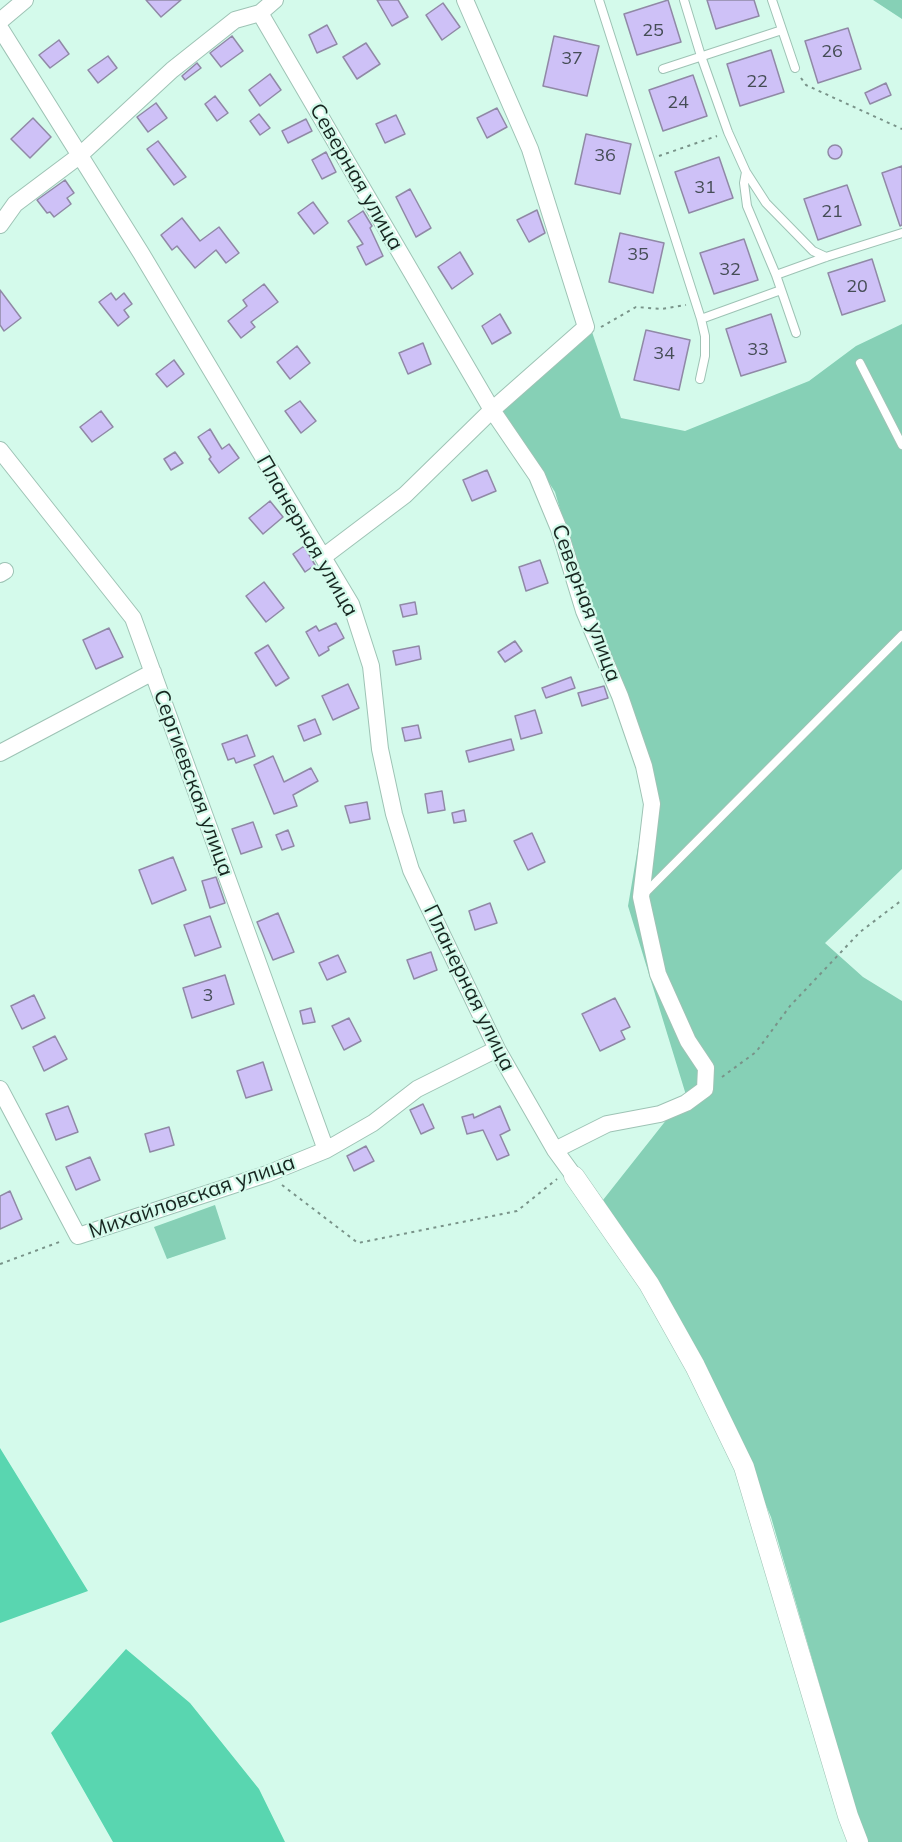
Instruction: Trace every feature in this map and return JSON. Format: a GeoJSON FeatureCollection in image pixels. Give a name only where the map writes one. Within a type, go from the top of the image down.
{"type":"FeatureCollection","features":[{"type":"Feature","properties":{"kind":"street"},"geometry":{"type":"LineString","coordinates":[[0,21],[25,0]]}},
{"type":"Feature","properties":{"kind":"street"},"geometry":{"type":"LineString","coordinates":[[0,225],[15,204],[79,156],[172,70],[236,20],[260,13],[275,0]]}},
{"type":"Feature","properties":{"kind":"street"},"geometry":{"type":"LineString","coordinates":[[323,557],[405,495],[492,411],[586,327],[530,149],[465,0]]}},
{"type":"Feature","properties":{"kind":"street","name":"Северная улица"},"geometry":{"type":"LineString","coordinates":[[260,13],[492,411],[537,476],[559,529],[585,611],[620,696],[644,766],[652,804],[641,897],[658,974],[688,1041],[706,1068],[705,1089]]}},
{"type":"Feature","properties":{"kind":"street","name":"Планерная улица"},"geometry":{"type":"LineString","coordinates":[[0,28],[141,252],[351,604],[371,666],[380,749],[394,814],[411,870],[497,1049],[555,1150],[571,1173]]}},
{"type":"Feature","properties":{"kind":"street","name":"Сергиевская улица"},"geometry":{"type":"LineString","coordinates":[[0,450],[133,618],[326,1150]]}},
{"type":"Feature","properties":{"kind":"street"},"geometry":{"type":"LineString","coordinates":[[0,753],[153,672]]}},
{"type":"Feature","properties":{"kind":"street","name":"Михайловская улица"},"geometry":{"type":"LineString","coordinates":[[0,1089],[78,1236],[267,1174],[326,1150],[374,1123],[417,1089],[497,1049]]}},
{"type":"Feature","properties":{"kind":"street"},"geometry":{"type":"LineString","coordinates":[[555,1150],[607,1124],[660,1114],[686,1103],[705,1089]]}},
{"type":"Feature","properties":{"kind":"street"},"geometry":{"type":"LineString","coordinates":[[571,1173],[649,1284],[695,1366],[744,1467],[858,1842]]}},
{"type":"Feature","properties":{"kind":"lane"},"geometry":{"type":"LineString","coordinates":[[599,0],[701,320],[705,336],[705,356],[700,379]]}},
{"type":"Feature","properties":{"kind":"lane"},"geometry":{"type":"LineString","coordinates":[[684,0],[728,132],[746,172],[766,203],[813,250],[826,257]]}},
{"type":"Feature","properties":{"kind":"lane"},"geometry":{"type":"LineString","coordinates":[[772,0],[795,68]]}},
{"type":"Feature","properties":{"kind":"lane"},"geometry":{"type":"LineString","coordinates":[[663,69],[782,30]]}},
{"type":"Feature","properties":{"kind":"lane"},"geometry":{"type":"LineString","coordinates":[[746,172],[744,183],[747,206],[776,275],[796,333]]}},
{"type":"Feature","properties":{"kind":"lane"},"geometry":{"type":"LineString","coordinates":[[776,275],[902,232]]}},
{"type":"Feature","properties":{"kind":"lane"},"geometry":{"type":"LineString","coordinates":[[701,320],[781,290]]}},
{"type":"Feature","properties":{"kind":"lane"},"geometry":{"type":"LineString","coordinates":[[860,363],[902,445]]}},
{"type":"Feature","properties":{"kind":"lane"},"geometry":{"type":"LineString","coordinates":[[641,897],[902,635]]}},
{"type":"Feature","properties":{"kind":"path"},"geometry":{"type":"LineString","coordinates":[[795,68],[806,86],[902,129]]}},
{"type":"Feature","properties":{"kind":"path"},"geometry":{"type":"LineString","coordinates":[[650,159],[728,132]]}},
{"type":"Feature","properties":{"kind":"path"},"geometry":{"type":"LineString","coordinates":[[601,327],[636,307],[661,309],[687,305]]}},
{"type":"Feature","properties":{"kind":"path"},"geometry":{"type":"LineString","coordinates":[[705,1089],[756,1052],[790,1006],[860,932],[902,900]]}},
{"type":"Feature","properties":{"kind":"path"},"geometry":{"type":"LineString","coordinates":[[267,1174],[358,1243],[518,1211],[571,1173]]}},
{"type":"Feature","properties":{"kind":"path"},"geometry":{"type":"LineString","coordinates":[[0,1263],[78,1236]]}},
{"type":"Feature","properties":{"kind":"green space"},"geometry":{"type":"Polygon","coordinates":[[[873,0],[902,0],[902,19],[873,0]]]}},
{"type":"Feature","properties":{"kind":"green space"},"geometry":{"type":"Polygon","coordinates":[[[902,324],[902,869],[825,943],[863,977],[902,1001],[902,1842],[865,1842],[771,1517],[719,1396],[654,1279],[603,1200],[686,1095],[628,906],[639,841],[657,807],[588,604],[555,492],[502,410],[580,336],[592,332],[621,418],[685,431],[809,381],[856,346],[902,324]]]}},
{"type":"Feature","properties":{"kind":"green space"},"geometry":{"type":"Polygon","coordinates":[[[215,1205],[226,1239],[167,1259],[154,1227],[215,1205]]]}},
{"type":"Feature","properties":{"kind":"green space"},"geometry":{"type":"Polygon","coordinates":[[[0,1448],[88,1591],[0,1623],[0,1448]]]}},
{"type":"Feature","properties":{"kind":"green space"},"geometry":{"type":"Polygon","coordinates":[[[126,1649],[190,1703],[259,1789],[285,1842],[113,1842],[51,1733],[126,1649]]]}},
{"type":"Feature","properties":{"kind":"building"},"geometry":{"type":"Polygon","coordinates":[[[146,0],[181,0],[161,17],[146,0]]]}},
{"type":"Feature","properties":{"kind":"building"},"geometry":{"type":"Polygon","coordinates":[[[377,0],[398,0],[408,17],[392,26],[377,0]]]}},
{"type":"Feature","properties":{"kind":"building"},"geometry":{"type":"Polygon","coordinates":[[[668,0],[681,42],[637,55],[624,14],[668,0]]]}},
{"type":"Feature","properties":{"kind":"building"},"geometry":{"type":"Polygon","coordinates":[[[707,0],[754,0],[759,16],[716,29],[707,0]]]}},
{"type":"Feature","properties":{"kind":"building"},"geometry":{"type":"Polygon","coordinates":[[[443,3],[460,27],[442,40],[426,15],[443,3]]]}},
{"type":"Feature","properties":{"kind":"building"},"geometry":{"type":"Polygon","coordinates":[[[327,25],[337,44],[317,53],[309,35],[327,25]]]}},
{"type":"Feature","properties":{"kind":"building"},"geometry":{"type":"Polygon","coordinates":[[[848,28],[861,69],[818,83],[805,41],[848,28]]]}},
{"type":"Feature","properties":{"kind":"building"},"geometry":{"type":"Polygon","coordinates":[[[232,36],[243,51],[221,67],[210,53],[232,36]]]}},
{"type":"Feature","properties":{"kind":"building"},"geometry":{"type":"Polygon","coordinates":[[[554,36],[599,46],[587,96],[543,86],[554,36]]]}},
{"type":"Feature","properties":{"kind":"building"},"geometry":{"type":"Polygon","coordinates":[[[59,40],[69,54],[50,68],[39,55],[59,40]]]}},
{"type":"Feature","properties":{"kind":"building"},"geometry":{"type":"Polygon","coordinates":[[[366,43],[380,64],[357,79],[343,57],[366,43]]]}},
{"type":"Feature","properties":{"kind":"building"},"geometry":{"type":"Polygon","coordinates":[[[771,50],[784,92],[740,106],[727,64],[771,50]]]}},
{"type":"Feature","properties":{"kind":"building"},"geometry":{"type":"Polygon","coordinates":[[[108,56],[117,68],[98,83],[88,70],[108,56]]]}},
{"type":"Feature","properties":{"kind":"building"},"geometry":{"type":"Polygon","coordinates":[[[197,63],[201,68],[185,80],[182,76],[197,63]]]}},
{"type":"Feature","properties":{"kind":"building"},"geometry":{"type":"Polygon","coordinates":[[[270,74],[281,90],[260,106],[249,90],[270,74]]]}},
{"type":"Feature","properties":{"kind":"building"},"geometry":{"type":"Polygon","coordinates":[[[693,75],[707,116],[663,131],[649,90],[693,75]]]}},
{"type":"Feature","properties":{"kind":"building"},"geometry":{"type":"Polygon","coordinates":[[[886,83],[891,95],[870,104],[865,93],[886,83]]]}},
{"type":"Feature","properties":{"kind":"building"},"geometry":{"type":"Polygon","coordinates":[[[215,96],[228,113],[217,121],[205,104],[215,96]]]}},
{"type":"Feature","properties":{"kind":"building"},"geometry":{"type":"Polygon","coordinates":[[[156,103],[167,118],[148,132],[137,117],[156,103]]]}},
{"type":"Feature","properties":{"kind":"building"},"geometry":{"type":"Polygon","coordinates":[[[497,108],[507,127],[487,138],[477,118],[497,108]]]}},
{"type":"Feature","properties":{"kind":"building"},"geometry":{"type":"Polygon","coordinates":[[[259,114],[270,128],[260,135],[250,121],[259,114]]]}},
{"type":"Feature","properties":{"kind":"building"},"geometry":{"type":"Polygon","coordinates":[[[396,115],[405,134],[385,143],[376,124],[396,115]]]}},
{"type":"Feature","properties":{"kind":"building"},"geometry":{"type":"Polygon","coordinates":[[[33,118],[51,137],[30,158],[11,139],[33,118]]]}},
{"type":"Feature","properties":{"kind":"building"},"geometry":{"type":"Polygon","coordinates":[[[306,119],[312,131],[288,143],[282,131],[306,119]]]}},
{"type":"Feature","properties":{"kind":"building"},"geometry":{"type":"Polygon","coordinates":[[[586,134],[631,144],[620,194],[575,184],[586,134]]]}},
{"type":"Feature","properties":{"kind":"building"},"geometry":{"type":"Polygon","coordinates":[[[158,141],[186,177],[174,185],[147,149],[158,141]]]}},
{"type":"Feature","properties":{"kind":"building"},"geometry":{"type":"Polygon","coordinates":[[[832,145],[838,145],[842,152],[838,159],[832,159],[828,155],[828,149],[832,145]]]}},
{"type":"Feature","properties":{"kind":"building"},"geometry":{"type":"Polygon","coordinates":[[[326,152],[336,172],[322,179],[312,160],[326,152]]]}},
{"type":"Feature","properties":{"kind":"building"},"geometry":{"type":"Polygon","coordinates":[[[719,157],[733,198],[689,213],[675,172],[719,157]]]}},
{"type":"Feature","properties":{"kind":"building"},"geometry":{"type":"Polygon","coordinates":[[[902,166],[902,225],[900,226],[882,173],[902,166]]]}},
{"type":"Feature","properties":{"kind":"building"},"geometry":{"type":"Polygon","coordinates":[[[65,180],[74,193],[67,198],[71,204],[54,217],[50,212],[47,213],[37,200],[65,180]]]}},
{"type":"Feature","properties":{"kind":"building"},"geometry":{"type":"Polygon","coordinates":[[[847,185],[861,225],[818,240],[804,199],[847,185]]]}},
{"type":"Feature","properties":{"kind":"building"},"geometry":{"type":"Polygon","coordinates":[[[410,189],[431,228],[416,237],[396,197],[410,189]]]}},
{"type":"Feature","properties":{"kind":"building"},"geometry":{"type":"Polygon","coordinates":[[[313,202],[328,223],[314,234],[298,213],[313,202]]]}},
{"type":"Feature","properties":{"kind":"building"},"geometry":{"type":"Polygon","coordinates":[[[537,210],[545,233],[529,242],[517,220],[537,210]]]}},
{"type":"Feature","properties":{"kind":"building"},"geometry":{"type":"Polygon","coordinates":[[[363,211],[372,226],[370,228],[383,256],[366,265],[357,247],[363,244],[348,221],[363,211]]]}},
{"type":"Feature","properties":{"kind":"building"},"geometry":{"type":"Polygon","coordinates":[[[182,218],[200,241],[219,227],[239,253],[226,263],[216,250],[195,268],[177,246],[172,250],[161,235],[182,218]]]}},
{"type":"Feature","properties":{"kind":"building"},"geometry":{"type":"Polygon","coordinates":[[[620,233],[664,243],[653,293],[609,282],[620,233]]]}},
{"type":"Feature","properties":{"kind":"building"},"geometry":{"type":"Polygon","coordinates":[[[744,239],[758,280],[714,294],[700,253],[744,239]]]}},
{"type":"Feature","properties":{"kind":"building"},"geometry":{"type":"Polygon","coordinates":[[[460,252],[473,274],[452,289],[438,267],[460,252]]]}},
{"type":"Feature","properties":{"kind":"building"},"geometry":{"type":"Polygon","coordinates":[[[872,259],[885,301],[842,315],[828,273],[872,259]]]}},
{"type":"Feature","properties":{"kind":"building"},"geometry":{"type":"Polygon","coordinates":[[[264,284],[278,302],[251,322],[255,327],[241,338],[228,321],[247,306],[243,300],[264,284]]]}},
{"type":"Feature","properties":{"kind":"building"},"geometry":{"type":"Polygon","coordinates":[[[0,290],[21,318],[4,331],[0,325],[0,290]]]}},
{"type":"Feature","properties":{"kind":"building"},"geometry":{"type":"Polygon","coordinates":[[[111,293],[116,300],[124,293],[132,304],[124,310],[129,317],[118,326],[99,302],[111,293]]]}},
{"type":"Feature","properties":{"kind":"building"},"geometry":{"type":"Polygon","coordinates":[[[500,314],[511,333],[492,344],[482,326],[500,314]]]}},
{"type":"Feature","properties":{"kind":"building"},"geometry":{"type":"Polygon","coordinates":[[[771,314],[786,362],[741,376],[726,329],[771,314]]]}},
{"type":"Feature","properties":{"kind":"building"},"geometry":{"type":"Polygon","coordinates":[[[646,330],[690,340],[679,390],[634,380],[646,330]]]}},
{"type":"Feature","properties":{"kind":"building"},"geometry":{"type":"Polygon","coordinates":[[[423,343],[431,364],[408,374],[399,353],[423,343]]]}},
{"type":"Feature","properties":{"kind":"building"},"geometry":{"type":"Polygon","coordinates":[[[297,346],[310,363],[290,379],[277,362],[297,346]]]}},
{"type":"Feature","properties":{"kind":"building"},"geometry":{"type":"Polygon","coordinates":[[[174,360],[184,374],[167,387],[156,374],[174,360]]]}},
{"type":"Feature","properties":{"kind":"building"},"geometry":{"type":"Polygon","coordinates":[[[300,401],[316,421],[301,433],[285,411],[300,401]]]}},
{"type":"Feature","properties":{"kind":"building"},"geometry":{"type":"Polygon","coordinates":[[[101,411],[113,427],[92,442],[80,427],[101,411]]]}},
{"type":"Feature","properties":{"kind":"building"},"geometry":{"type":"Polygon","coordinates":[[[210,429],[222,449],[229,444],[239,458],[219,473],[198,437],[210,429]]]}},
{"type":"Feature","properties":{"kind":"building"},"geometry":{"type":"Polygon","coordinates":[[[175,452],[183,463],[171,470],[164,459],[175,452]]]}},
{"type":"Feature","properties":{"kind":"building"},"geometry":{"type":"Polygon","coordinates":[[[487,470],[496,491],[472,501],[463,480],[487,470]]]}},
{"type":"Feature","properties":{"kind":"building"},"geometry":{"type":"Polygon","coordinates":[[[270,501],[283,517],[263,534],[249,518],[270,501]]]}},
{"type":"Feature","properties":{"kind":"building"},"geometry":{"type":"Polygon","coordinates":[[[304,546],[315,565],[305,572],[293,554],[304,546]]]}},
{"type":"Feature","properties":{"kind":"building"},"geometry":{"type":"Polygon","coordinates":[[[540,560],[548,583],[526,591],[519,567],[540,560]]]}},
{"type":"Feature","properties":{"kind":"building"},"geometry":{"type":"Polygon","coordinates":[[[264,582],[284,608],[266,622],[246,596],[264,582]]]}},
{"type":"Feature","properties":{"kind":"building"},"geometry":{"type":"Polygon","coordinates":[[[415,602],[417,614],[403,617],[400,605],[415,602]]]}},
{"type":"Feature","properties":{"kind":"building"},"geometry":{"type":"Polygon","coordinates":[[[336,623],[344,638],[328,647],[329,650],[319,656],[306,632],[316,626],[319,631],[336,623]]]}},
{"type":"Feature","properties":{"kind":"building"},"geometry":{"type":"Polygon","coordinates":[[[109,628],[123,657],[96,669],[83,640],[109,628]]]}},
{"type":"Feature","properties":{"kind":"building"},"geometry":{"type":"Polygon","coordinates":[[[515,641],[522,651],[505,662],[498,652],[515,641]]]}},
{"type":"Feature","properties":{"kind":"building"},"geometry":{"type":"Polygon","coordinates":[[[268,645],[289,678],[276,686],[255,653],[268,645]]]}},
{"type":"Feature","properties":{"kind":"building"},"geometry":{"type":"Polygon","coordinates":[[[419,646],[421,659],[396,665],[393,651],[419,646]]]}},
{"type":"Feature","properties":{"kind":"building"},"geometry":{"type":"Polygon","coordinates":[[[571,677],[575,688],[546,698],[542,688],[571,677]]]}},
{"type":"Feature","properties":{"kind":"building"},"geometry":{"type":"Polygon","coordinates":[[[348,684],[359,708],[333,720],[322,696],[348,684]]]}},
{"type":"Feature","properties":{"kind":"building"},"geometry":{"type":"Polygon","coordinates":[[[604,686],[608,698],[582,706],[578,693],[604,686]]]}},
{"type":"Feature","properties":{"kind":"building"},"geometry":{"type":"Polygon","coordinates":[[[535,710],[542,733],[521,739],[515,716],[535,710]]]}},
{"type":"Feature","properties":{"kind":"building"},"geometry":{"type":"Polygon","coordinates":[[[315,719],[321,734],[304,741],[298,726],[315,719]]]}},
{"type":"Feature","properties":{"kind":"building"},"geometry":{"type":"Polygon","coordinates":[[[418,725],[421,738],[405,741],[402,728],[418,725]]]}},
{"type":"Feature","properties":{"kind":"building"},"geometry":{"type":"Polygon","coordinates":[[[247,735],[255,756],[236,763],[234,758],[228,760],[222,744],[247,735]]]}},
{"type":"Feature","properties":{"kind":"building"},"geometry":{"type":"Polygon","coordinates":[[[511,739],[514,750],[469,762],[466,751],[511,739]]]}},
{"type":"Feature","properties":{"kind":"building"},"geometry":{"type":"Polygon","coordinates":[[[273,756],[284,782],[311,768],[318,781],[293,795],[297,806],[274,814],[254,765],[273,756]]]}},
{"type":"Feature","properties":{"kind":"building"},"geometry":{"type":"Polygon","coordinates":[[[442,791],[445,810],[428,813],[425,794],[442,791]]]}},
{"type":"Feature","properties":{"kind":"building"},"geometry":{"type":"Polygon","coordinates":[[[367,802],[370,819],[350,823],[345,806],[367,802]]]}},
{"type":"Feature","properties":{"kind":"building"},"geometry":{"type":"Polygon","coordinates":[[[464,810],[466,821],[454,823],[452,813],[464,810]]]}},
{"type":"Feature","properties":{"kind":"building"},"geometry":{"type":"Polygon","coordinates":[[[253,822],[262,847],[241,854],[232,829],[253,822]]]}},
{"type":"Feature","properties":{"kind":"building"},"geometry":{"type":"Polygon","coordinates":[[[288,830],[294,846],[282,850],[276,835],[288,830]]]}},
{"type":"Feature","properties":{"kind":"building"},"geometry":{"type":"Polygon","coordinates":[[[532,833],[545,862],[528,870],[514,841],[532,833]]]}},
{"type":"Feature","properties":{"kind":"building"},"geometry":{"type":"Polygon","coordinates":[[[173,857],[186,890],[152,904],[139,870],[173,857]]]}},
{"type":"Feature","properties":{"kind":"building"},"geometry":{"type":"Polygon","coordinates":[[[216,877],[225,903],[210,908],[202,881],[216,877]]]}},
{"type":"Feature","properties":{"kind":"building"},"geometry":{"type":"Polygon","coordinates":[[[490,903],[497,923],[475,930],[469,911],[490,903]]]}},
{"type":"Feature","properties":{"kind":"building"},"geometry":{"type":"Polygon","coordinates":[[[278,913],[294,952],[273,960],[257,922],[278,913]]]}},
{"type":"Feature","properties":{"kind":"building"},"geometry":{"type":"Polygon","coordinates":[[[210,916],[221,947],[195,956],[184,925],[210,916]]]}},
{"type":"Feature","properties":{"kind":"building"},"geometry":{"type":"Polygon","coordinates":[[[431,952],[437,970],[414,979],[407,960],[431,952]]]}},
{"type":"Feature","properties":{"kind":"building"},"geometry":{"type":"Polygon","coordinates":[[[338,955],[346,972],[327,980],[319,963],[338,955]]]}},
{"type":"Feature","properties":{"kind":"building"},"geometry":{"type":"Polygon","coordinates":[[[225,975],[234,1004],[192,1018],[183,988],[225,975]]]}},
{"type":"Feature","properties":{"kind":"building"},"geometry":{"type":"Polygon","coordinates":[[[34,995],[45,1018],[22,1029],[11,1006],[34,995]]]}},
{"type":"Feature","properties":{"kind":"building"},"geometry":{"type":"Polygon","coordinates":[[[615,998],[630,1027],[621,1031],[625,1039],[600,1051],[582,1014],[615,998]]]}},
{"type":"Feature","properties":{"kind":"building"},"geometry":{"type":"Polygon","coordinates":[[[311,1008],[315,1022],[303,1024],[300,1011],[311,1008]]]}},
{"type":"Feature","properties":{"kind":"building"},"geometry":{"type":"Polygon","coordinates":[[[349,1018],[361,1041],[344,1050],[332,1026],[349,1018]]]}},
{"type":"Feature","properties":{"kind":"building"},"geometry":{"type":"Polygon","coordinates":[[[55,1036],[67,1059],[44,1071],[33,1047],[55,1036]]]}},
{"type":"Feature","properties":{"kind":"building"},"geometry":{"type":"Polygon","coordinates":[[[263,1062],[272,1090],[246,1098],[237,1071],[263,1062]]]}},
{"type":"Feature","properties":{"kind":"building"},"geometry":{"type":"Polygon","coordinates":[[[423,1104],[434,1128],[421,1134],[410,1110],[423,1104]]]}},
{"type":"Feature","properties":{"kind":"building"},"geometry":{"type":"Polygon","coordinates":[[[68,1106],[78,1132],[56,1140],[46,1114],[68,1106]]]}},
{"type":"Feature","properties":{"kind":"building"},"geometry":{"type":"Polygon","coordinates":[[[500,1106],[510,1130],[500,1135],[509,1155],[497,1160],[483,1130],[467,1134],[462,1117],[473,1114],[474,1118],[500,1106]]]}},
{"type":"Feature","properties":{"kind":"building"},"geometry":{"type":"Polygon","coordinates":[[[169,1127],[174,1145],[150,1152],[145,1134],[169,1127]]]}},
{"type":"Feature","properties":{"kind":"building"},"geometry":{"type":"Polygon","coordinates":[[[366,1146],[374,1161],[354,1171],[347,1156],[366,1146]]]}},
{"type":"Feature","properties":{"kind":"building"},"geometry":{"type":"Polygon","coordinates":[[[90,1157],[100,1180],[76,1190],[66,1167],[90,1157]]]}},
{"type":"Feature","properties":{"kind":"building"},"geometry":{"type":"Polygon","coordinates":[[[10,1191],[22,1219],[0,1229],[0,1196],[10,1191]]]}}]}
